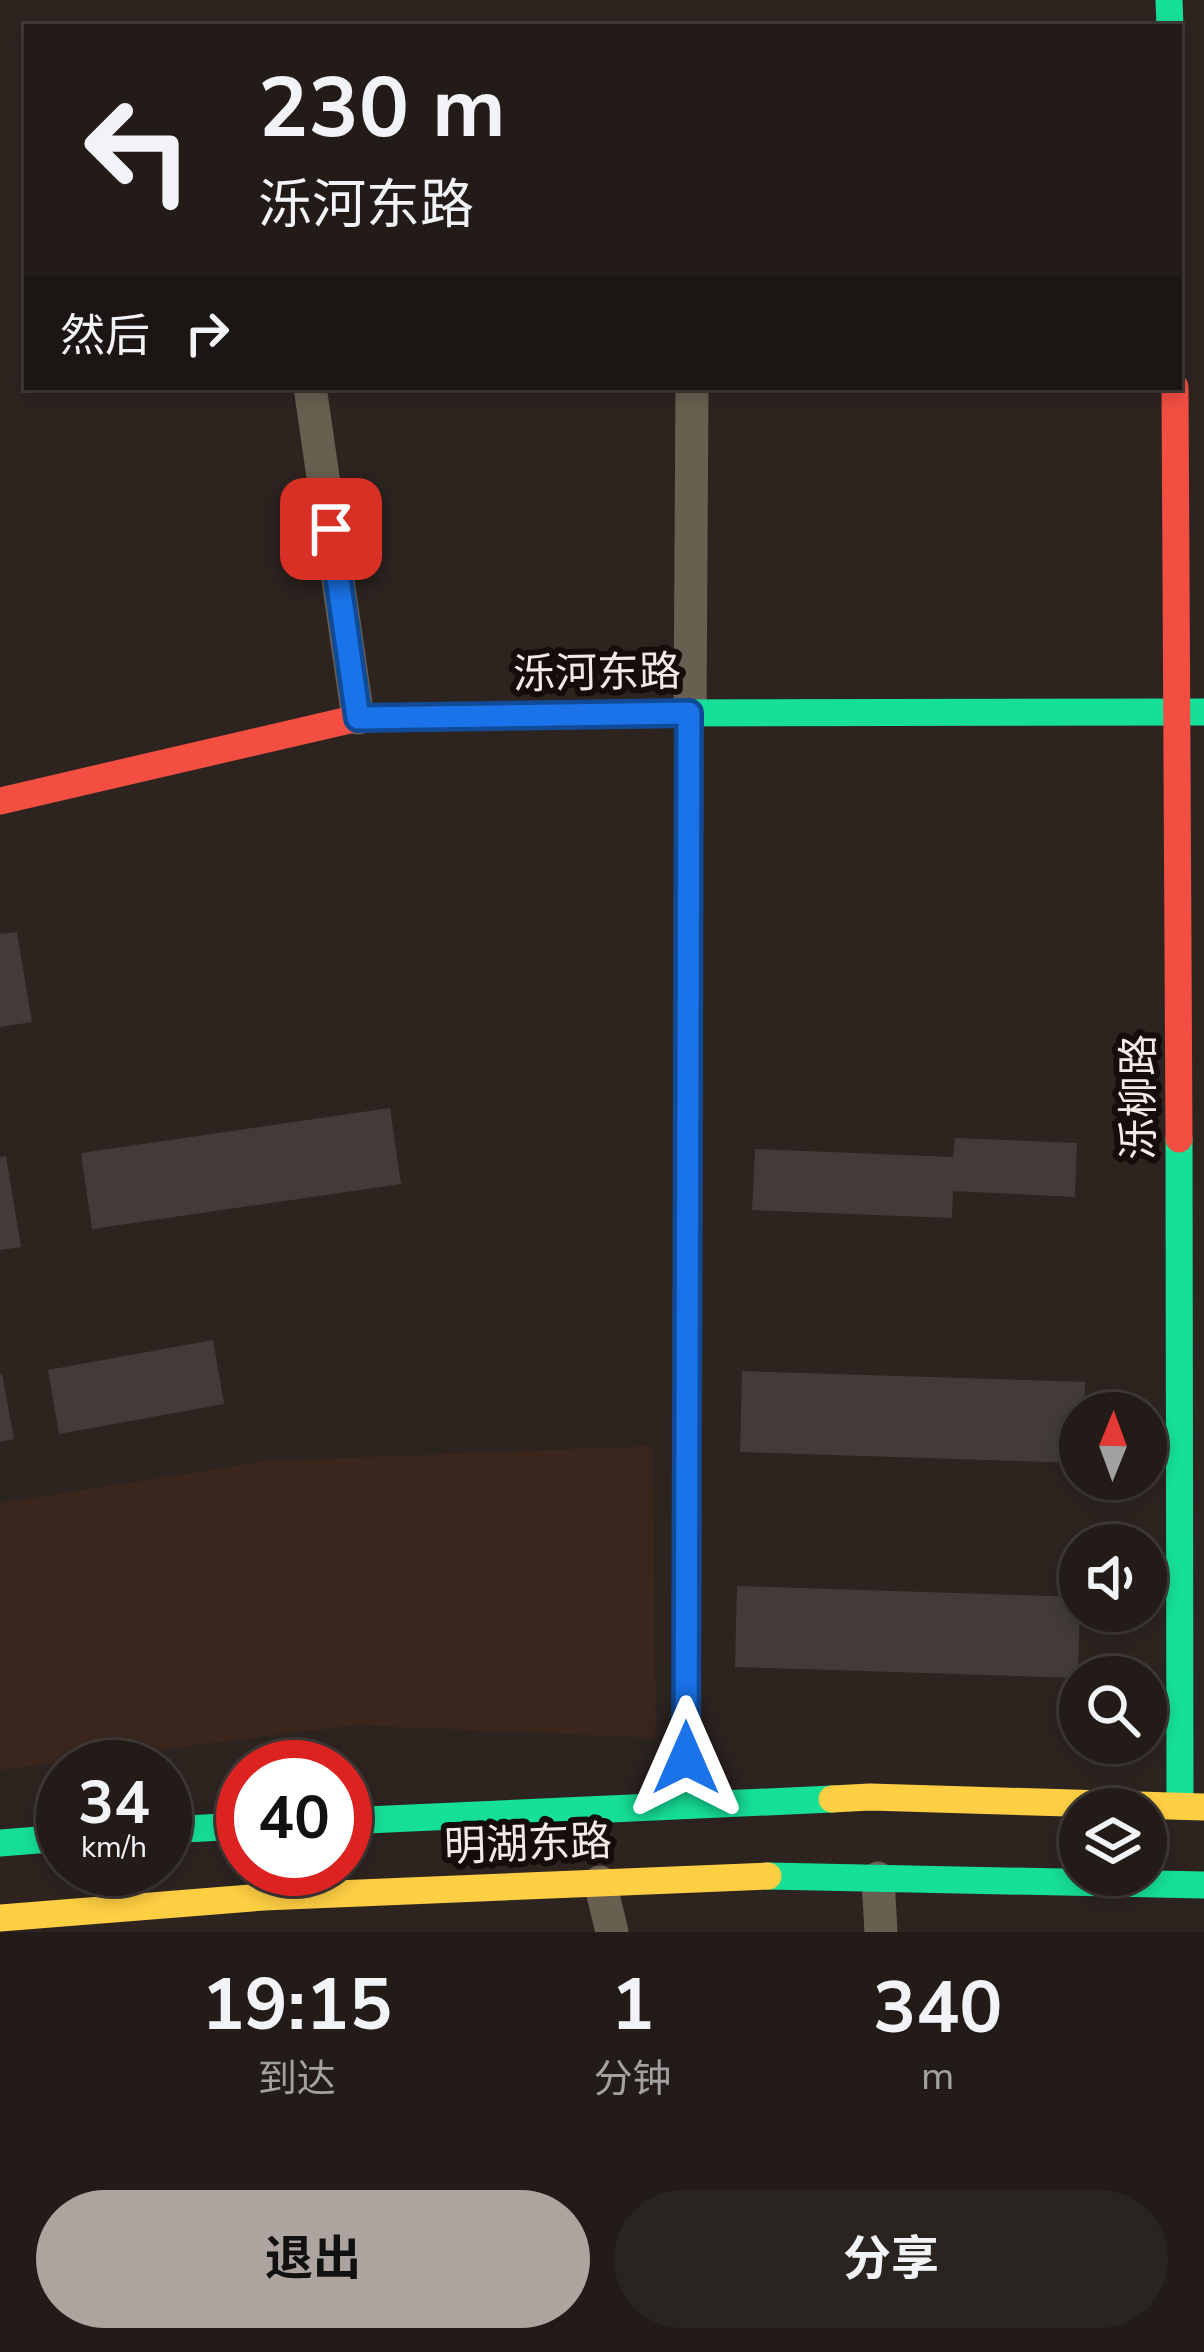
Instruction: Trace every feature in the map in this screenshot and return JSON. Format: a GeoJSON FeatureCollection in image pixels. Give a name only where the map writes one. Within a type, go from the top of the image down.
{"type":"FeatureCollection","features":[{"type":"Feature","properties":{"kind":"main road","name":"泺柳路"},"geometry":{"type":"LineString","coordinates":[[1175,390],[1192,712],[1192,1807]]}},
{"type":"Feature","properties":{"kind":"main road","name":"泺河东路"},"geometry":{"type":"LineString","coordinates":[[0,801],[358,718],[1192,712]]}},
{"type":"Feature","properties":{"kind":"main road"},"geometry":{"type":"LineString","coordinates":[[686,1805],[689,713]]}},
{"type":"Feature","properties":{"kind":"main road","name":"明湖东路"},"geometry":{"type":"LineString","coordinates":[[372,1820],[870,1797],[1192,1807]]}},
{"type":"Feature","properties":{"kind":"main road"},"geometry":{"type":"LineString","coordinates":[[0,1843],[36,1840]]}},
{"type":"Feature","properties":{"kind":"main road","name":"明湖东路"},"geometry":{"type":"LineString","coordinates":[[0,1918],[263,1897],[747,1876],[1204,1885]]}},
{"type":"Feature","properties":{"kind":"street"},"geometry":{"type":"LineString","coordinates":[[310,390],[358,718]]}},
{"type":"Feature","properties":{"kind":"street"},"geometry":{"type":"LineString","coordinates":[[689,713],[692,390]]}},
{"type":"Feature","properties":{"kind":"street"},"geometry":{"type":"LineString","coordinates":[[878,1878],[880,1932]]}},
{"type":"Feature","properties":{"kind":"street"},"geometry":{"type":"LineString","coordinates":[[600,1882],[612,1932]]}},
{"type":"Feature","properties":{"kind":"shaded area"},"geometry":{"type":"Polygon","coordinates":[[[652,1446],[656,1738],[355,1725],[192,1746],[192,1740],[36,1740],[36,1765],[0,1770],[0,1503],[267,1461],[652,1446]]]}},
{"type":"Feature","properties":{"kind":"building"},"geometry":{"type":"Polygon","coordinates":[[[17,932],[32,1022],[0,1027],[0,934],[17,932]]]}},
{"type":"Feature","properties":{"kind":"building"},"geometry":{"type":"Polygon","coordinates":[[[390,1108],[401,1184],[92,1229],[81,1153],[390,1108]]]}},
{"type":"Feature","properties":{"kind":"building"},"geometry":{"type":"Polygon","coordinates":[[[955,1138],[1077,1143],[1075,1197],[953,1191],[952,1218],[752,1210],[755,1149],[953,1157],[955,1138]]]}},
{"type":"Feature","properties":{"kind":"building"},"geometry":{"type":"Polygon","coordinates":[[[6,1156],[21,1247],[0,1250],[0,1157],[6,1156]]]}},
{"type":"Feature","properties":{"kind":"building"},"geometry":{"type":"Polygon","coordinates":[[[213,1340],[224,1404],[59,1434],[48,1370],[213,1340]]]}},
{"type":"Feature","properties":{"kind":"building"},"geometry":{"type":"Polygon","coordinates":[[[742,1371],[1085,1382],[1085,1392],[1059,1392],[1059,1462],[740,1452],[742,1371]]]}},
{"type":"Feature","properties":{"kind":"building"},"geometry":{"type":"Polygon","coordinates":[[[0,1374],[14,1439],[0,1442],[0,1374]]]}},
{"type":"Feature","properties":{"kind":"building"},"geometry":{"type":"Polygon","coordinates":[[[737,1586],[1059,1596],[1059,1632],[1079,1632],[1079,1656],[1059,1656],[1059,1677],[735,1667],[737,1586]]]}},
{"type":"Feature","properties":{"kind":"traffic: fast"},"geometry":{"type":"LineString","coordinates":[[1169,0],[1170,24]]}},
{"type":"Feature","properties":{"kind":"traffic: fast"},"geometry":{"type":"LineString","coordinates":[[664,713],[1204,712]]}},
{"type":"Feature","properties":{"kind":"traffic: fast"},"geometry":{"type":"LineString","coordinates":[[686,1805],[689,934]]}},
{"type":"Feature","properties":{"kind":"traffic: fast"},"geometry":{"type":"LineString","coordinates":[[1179,1139],[1180,1806]]}},
{"type":"Feature","properties":{"kind":"traffic: fast"},"geometry":{"type":"LineString","coordinates":[[372,1820],[832,1799]]}},
{"type":"Feature","properties":{"kind":"traffic: fast"},"geometry":{"type":"LineString","coordinates":[[192,1829],[216,1827]]}},
{"type":"Feature","properties":{"kind":"traffic: fast"},"geometry":{"type":"LineString","coordinates":[[0,1843],[36,1840]]}},
{"type":"Feature","properties":{"kind":"traffic: fast"},"geometry":{"type":"LineString","coordinates":[[768,1876],[1204,1885]]}},
{"type":"Feature","properties":{"kind":"traffic: slow"},"geometry":{"type":"LineString","coordinates":[[832,1799],[1204,1807]]}},
{"type":"Feature","properties":{"kind":"traffic: slow"},"geometry":{"type":"LineString","coordinates":[[0,1918],[264,1897],[768,1876]]}},
{"type":"Feature","properties":{"kind":"traffic: jam"},"geometry":{"type":"LineString","coordinates":[[1175,390],[1179,1139]]}},
{"type":"Feature","properties":{"kind":"traffic: jam"},"geometry":{"type":"LineString","coordinates":[[0,801],[358,718],[664,713]]}},
{"type":"Feature","properties":{"kind":"traffic: jam"},"geometry":{"type":"LineString","coordinates":[[689,934],[690,713]]}},
{"type":"Feature","properties":{"kind":"route"},"geometry":{"type":"LineString","coordinates":[[331,529],[358,718],[689,713],[686,1758]]}}]}
